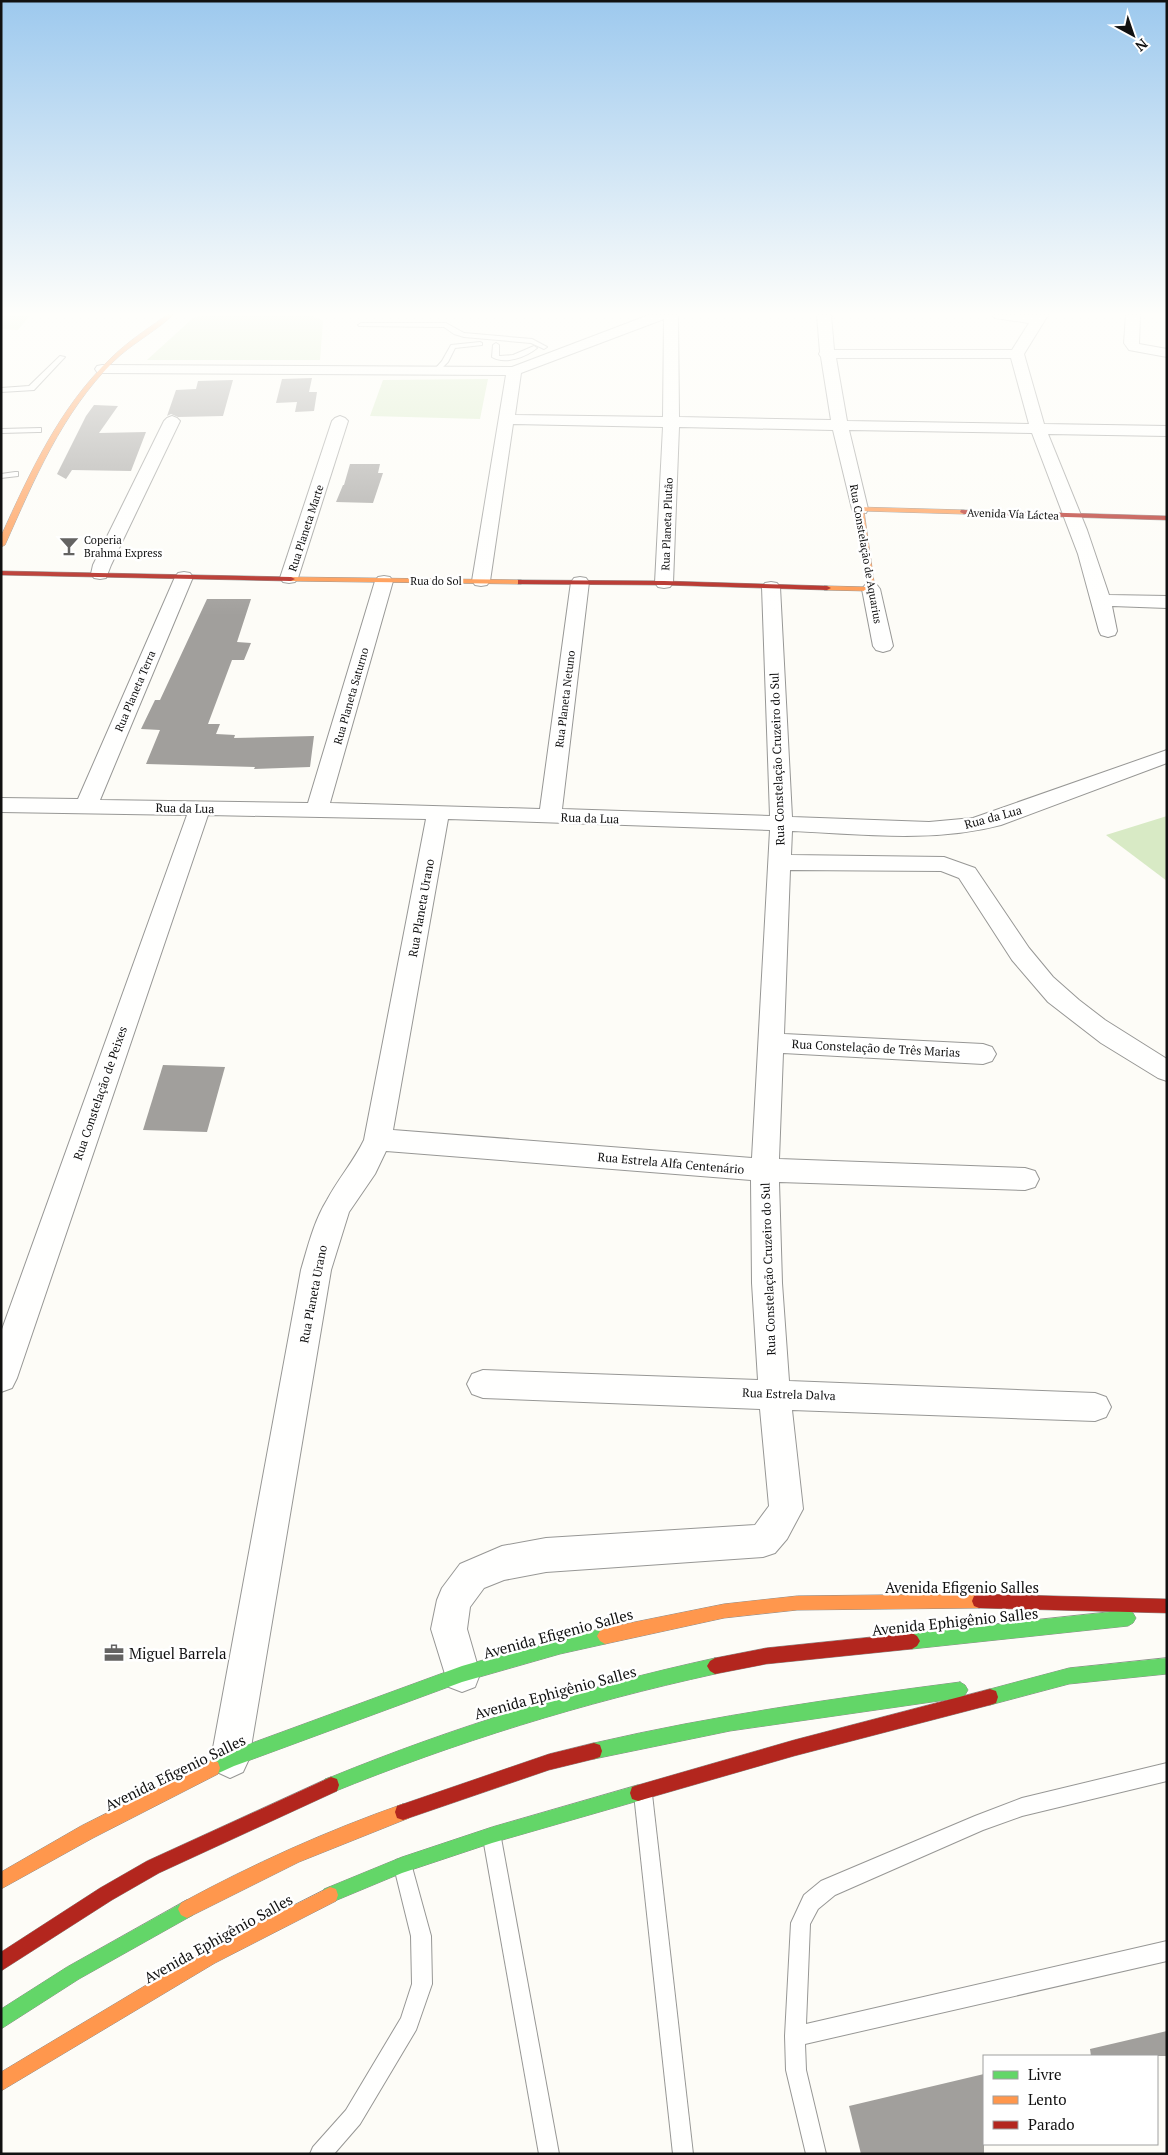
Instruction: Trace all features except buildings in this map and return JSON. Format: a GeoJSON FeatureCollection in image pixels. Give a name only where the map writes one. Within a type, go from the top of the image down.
{"type":"FeatureCollection","features":[{"type":"Feature","properties":{"kind":"main road"},"geometry":{"type":"LineString","coordinates":[[1,545],[35,469],[67,416]]}},
{"type":"Feature","properties":{"kind":"main road"},"geometry":{"type":"LineString","coordinates":[[36,434],[47,417]]}},
{"type":"Feature","properties":{"kind":"main road"},"geometry":{"type":"LineString","coordinates":[[8,488],[18,470]]}},
{"type":"Feature","properties":{"kind":"main road","name":"Avenida Vía Láctea"},"geometry":{"type":"LineString","coordinates":[[860,509],[1167,518]]}},
{"type":"Feature","properties":{"kind":"main road","name":"Rua Constelação de Aquarius"},"geometry":{"type":"LineString","coordinates":[[860,509],[871,589]]}},
{"type":"Feature","properties":{"kind":"main road","name":"Rua do Sol"},"geometry":{"type":"LineString","coordinates":[[1,573],[384,581],[580,582],[871,589]]}},
{"type":"Feature","properties":{"kind":"main road","name":"Avenida Efigenio Salles"},"geometry":{"type":"LineString","coordinates":[[1,1881],[87,1832],[230,1759],[462,1674],[560,1646],[654,1624],[724,1611],[797,1603],[961,1600],[1167,1606]]}},
{"type":"Feature","properties":{"kind":"main road","name":"Avenida Ephigênio Salles"},"geometry":{"type":"LineString","coordinates":[[1,1962],[143,1873],[297,1798],[472,1731],[598,1695],[710,1666],[766,1656],[1167,1613]]}},
{"type":"Feature","properties":{"kind":"main road","name":"Avenida Ephigênio Salles"},"geometry":{"type":"LineString","coordinates":[[1,2020],[73,1973],[220,1891],[350,1830],[548,1762],[657,1735],[763,1716],[1068,1676],[1167,1666]]}},
{"type":"Feature","properties":{"kind":"main road","name":"Avenida Ephigênio Salles"},"geometry":{"type":"LineString","coordinates":[[1,2082],[209,1957],[329,1896],[402,1865],[492,1835],[794,1748],[1068,1676]]}},
{"type":"Feature","properties":{"kind":"street"},"geometry":{"type":"LineString","coordinates":[[481,581],[507,416]]}},
{"type":"Feature","properties":{"kind":"street","name":"Rua Planeta Plutão"},"geometry":{"type":"LineString","coordinates":[[664,584],[671,416]]}},
{"type":"Feature","properties":{"kind":"street","name":"Rua Constelação de Aquarius"},"geometry":{"type":"LineString","coordinates":[[837,416],[860,509]]}},
{"type":"Feature","properties":{"kind":"street"},"geometry":{"type":"LineString","coordinates":[[1034,416],[1074,516],[1102,600],[1108,631]]}},
{"type":"Feature","properties":{"kind":"street"},"geometry":{"type":"LineString","coordinates":[[506,419],[1167,431]]}},
{"type":"Feature","properties":{"kind":"street"},"geometry":{"type":"LineString","coordinates":[[100,574],[102,565],[172,421]]}},
{"type":"Feature","properties":{"kind":"street","name":"Rua Planeta Marte"},"geometry":{"type":"LineString","coordinates":[[289,578],[340,421]]}},
{"type":"Feature","properties":{"kind":"street","name":"Rua Planeta Terra"},"geometry":{"type":"LineString","coordinates":[[86,806],[184,577]]}},
{"type":"Feature","properties":{"kind":"street","name":"Rua Planeta Saturno"},"geometry":{"type":"LineString","coordinates":[[317,811],[384,581]]}},
{"type":"Feature","properties":{"kind":"street","name":"Rua Planeta Netuno"},"geometry":{"type":"LineString","coordinates":[[550,816],[580,582]]}},
{"type":"Feature","properties":{"kind":"street","name":"Rua Constelação Cruzeiro do Sul"},"geometry":{"type":"LineString","coordinates":[[462,1674],[450,1629],[454,1600],[472,1576],[502,1563],[546,1555],[763,1542],[775,1528],[786,1509],[770,1344],[765,1170],[781,824],[770,587]]}},
{"type":"Feature","properties":{"kind":"street","name":"Rua Constelação de Aquarius"},"geometry":{"type":"LineString","coordinates":[[871,589],[883,646]]}},
{"type":"Feature","properties":{"kind":"street"},"geometry":{"type":"LineString","coordinates":[[1102,600],[1167,602]]}},
{"type":"Feature","properties":{"kind":"street","name":"Rua da Lua"},"geometry":{"type":"LineString","coordinates":[[1,805],[438,812],[929,829],[974,825],[1018,811],[1167,756]]}},
{"type":"Feature","properties":{"kind":"street","name":"Rua Constelação de Peixes"},"geometry":{"type":"LineString","coordinates":[[1,1378],[200,808]]}},
{"type":"Feature","properties":{"kind":"street","name":"Rua Planeta Urano"},"geometry":{"type":"LineString","coordinates":[[230,1759],[316,1270],[326,1235],[337,1207],[365,1166],[378,1140],[438,812]]}},
{"type":"Feature","properties":{"kind":"street"},"geometry":{"type":"LineString","coordinates":[[779,862],[944,864],[967,873],[1030,965],[1057,995],[1120,1043],[1167,1071]]}},
{"type":"Feature","properties":{"kind":"street","name":"Rua Constelação de Três Marias"},"geometry":{"type":"LineString","coordinates":[[770,1043],[983,1054]]}},
{"type":"Feature","properties":{"kind":"street","name":"Rua Estrela Alfa Centenário"},"geometry":{"type":"LineString","coordinates":[[378,1140],[765,1170],[1025,1180]]}},
{"type":"Feature","properties":{"kind":"street","name":"Rua Estrela Dalva"},"geometry":{"type":"LineString","coordinates":[[483,1384],[1095,1407]]}},
{"type":"Feature","properties":{"kind":"lane"},"geometry":{"type":"LineString","coordinates":[[1,431],[36,434]]}},
{"type":"Feature","properties":{"kind":"lane"},"geometry":{"type":"LineString","coordinates":[[1,476],[18,470]]}},
{"type":"Feature","properties":{"kind":"lane"},"geometry":{"type":"LineString","coordinates":[[816,2154],[796,2070],[795,2036],[801,1923],[810,1902],[828,1888],[981,1822],[1022,1807],[1167,1772]]}},
{"type":"Feature","properties":{"kind":"lane"},"geometry":{"type":"LineString","coordinates":[[643,1792],[683,2154]]}},
{"type":"Feature","properties":{"kind":"lane"},"geometry":{"type":"LineString","coordinates":[[492,1835],[549,2154]]}},
{"type":"Feature","properties":{"kind":"lane"},"geometry":{"type":"LineString","coordinates":[[320,2154],[353,2117],[409,2023],[422,1984],[421,1936],[402,1865]]}},
{"type":"Feature","properties":{"kind":"lane"},"geometry":{"type":"LineString","coordinates":[[795,2036],[1167,1951]]}},
{"type":"Feature","properties":{"kind":"green space"},"geometry":{"type":"Polygon","coordinates":[[[370,416],[481,416],[480,419],[370,416]]]}},
{"type":"Feature","properties":{"kind":"green space"},"geometry":{"type":"Polygon","coordinates":[[[1167,816],[1167,881],[1106,835],[1167,816]]]}},
{"type":"Feature","properties":{"kind":"traffic: fast"},"geometry":{"type":"LineString","coordinates":[[912,1641],[1128,1618]]}},
{"type":"Feature","properties":{"kind":"traffic: fast"},"geometry":{"type":"LineString","coordinates":[[212,1768],[230,1759],[462,1674],[560,1646],[605,1636]]}},
{"type":"Feature","properties":{"kind":"traffic: fast"},"geometry":{"type":"LineString","coordinates":[[331,1785],[424,1748],[520,1716],[617,1689],[715,1666]]}},
{"type":"Feature","properties":{"kind":"traffic: fast"},"geometry":{"type":"LineString","coordinates":[[990,1697],[1069,1676],[1167,1666]]}},
{"type":"Feature","properties":{"kind":"traffic: fast"},"geometry":{"type":"LineString","coordinates":[[594,1751],[639,1740],[730,1723],[822,1708],[960,1690]]}},
{"type":"Feature","properties":{"kind":"traffic: fast"},"geometry":{"type":"LineString","coordinates":[[330,1895],[402,1865],[492,1835],[638,1793]]}},
{"type":"Feature","properties":{"kind":"traffic: fast"},"geometry":{"type":"LineString","coordinates":[[1,2020],[73,1973],[187,1909]]}},
{"type":"Feature","properties":{"kind":"traffic: slow"},"geometry":{"type":"LineString","coordinates":[[1,545],[47,448],[67,416]]}},
{"type":"Feature","properties":{"kind":"traffic: slow"},"geometry":{"type":"LineString","coordinates":[[827,588],[871,589],[860,509],[964,512]]}},
{"type":"Feature","properties":{"kind":"traffic: slow"},"geometry":{"type":"LineString","coordinates":[[291,579],[521,582]]}},
{"type":"Feature","properties":{"kind":"traffic: slow"},"geometry":{"type":"LineString","coordinates":[[605,1636],[724,1611],[797,1603],[979,1601]]}},
{"type":"Feature","properties":{"kind":"traffic: slow"},"geometry":{"type":"LineString","coordinates":[[1,1881],[87,1832],[212,1768]]}},
{"type":"Feature","properties":{"kind":"traffic: slow"},"geometry":{"type":"LineString","coordinates":[[187,1909],[239,1881],[293,1856],[348,1832],[403,1812]]}},
{"type":"Feature","properties":{"kind":"traffic: slow"},"geometry":{"type":"LineString","coordinates":[[1,2082],[209,1957],[330,1895]]}},
{"type":"Feature","properties":{"kind":"traffic: jam"},"geometry":{"type":"LineString","coordinates":[[964,512],[1167,518]]}},
{"type":"Feature","properties":{"kind":"traffic: jam"},"geometry":{"type":"LineString","coordinates":[[1,573],[291,579]]}},
{"type":"Feature","properties":{"kind":"traffic: jam"},"geometry":{"type":"LineString","coordinates":[[521,582],[664,583],[827,588]]}},
{"type":"Feature","properties":{"kind":"traffic: jam"},"geometry":{"type":"LineString","coordinates":[[979,1601],[1167,1606]]}},
{"type":"Feature","properties":{"kind":"traffic: jam"},"geometry":{"type":"LineString","coordinates":[[715,1666],[766,1656],[912,1641]]}},
{"type":"Feature","properties":{"kind":"traffic: jam"},"geometry":{"type":"LineString","coordinates":[[638,1793],[794,1748],[990,1697]]}},
{"type":"Feature","properties":{"kind":"traffic: jam"},"geometry":{"type":"LineString","coordinates":[[403,1812],[549,1762],[594,1751]]}},
{"type":"Feature","properties":{"kind":"traffic: jam"},"geometry":{"type":"LineString","coordinates":[[1,1962],[106,1894],[153,1867],[331,1785]]}},
{"type":"Feature","properties":{"kind":"place","name":"Coperia Brahma Express"},"geometry":{"type":"Point","coordinates":[69,546]}},
{"type":"Feature","properties":{"kind":"place","name":"Miguel Barrela"},"geometry":{"type":"Point","coordinates":[114,1653]}}]}
